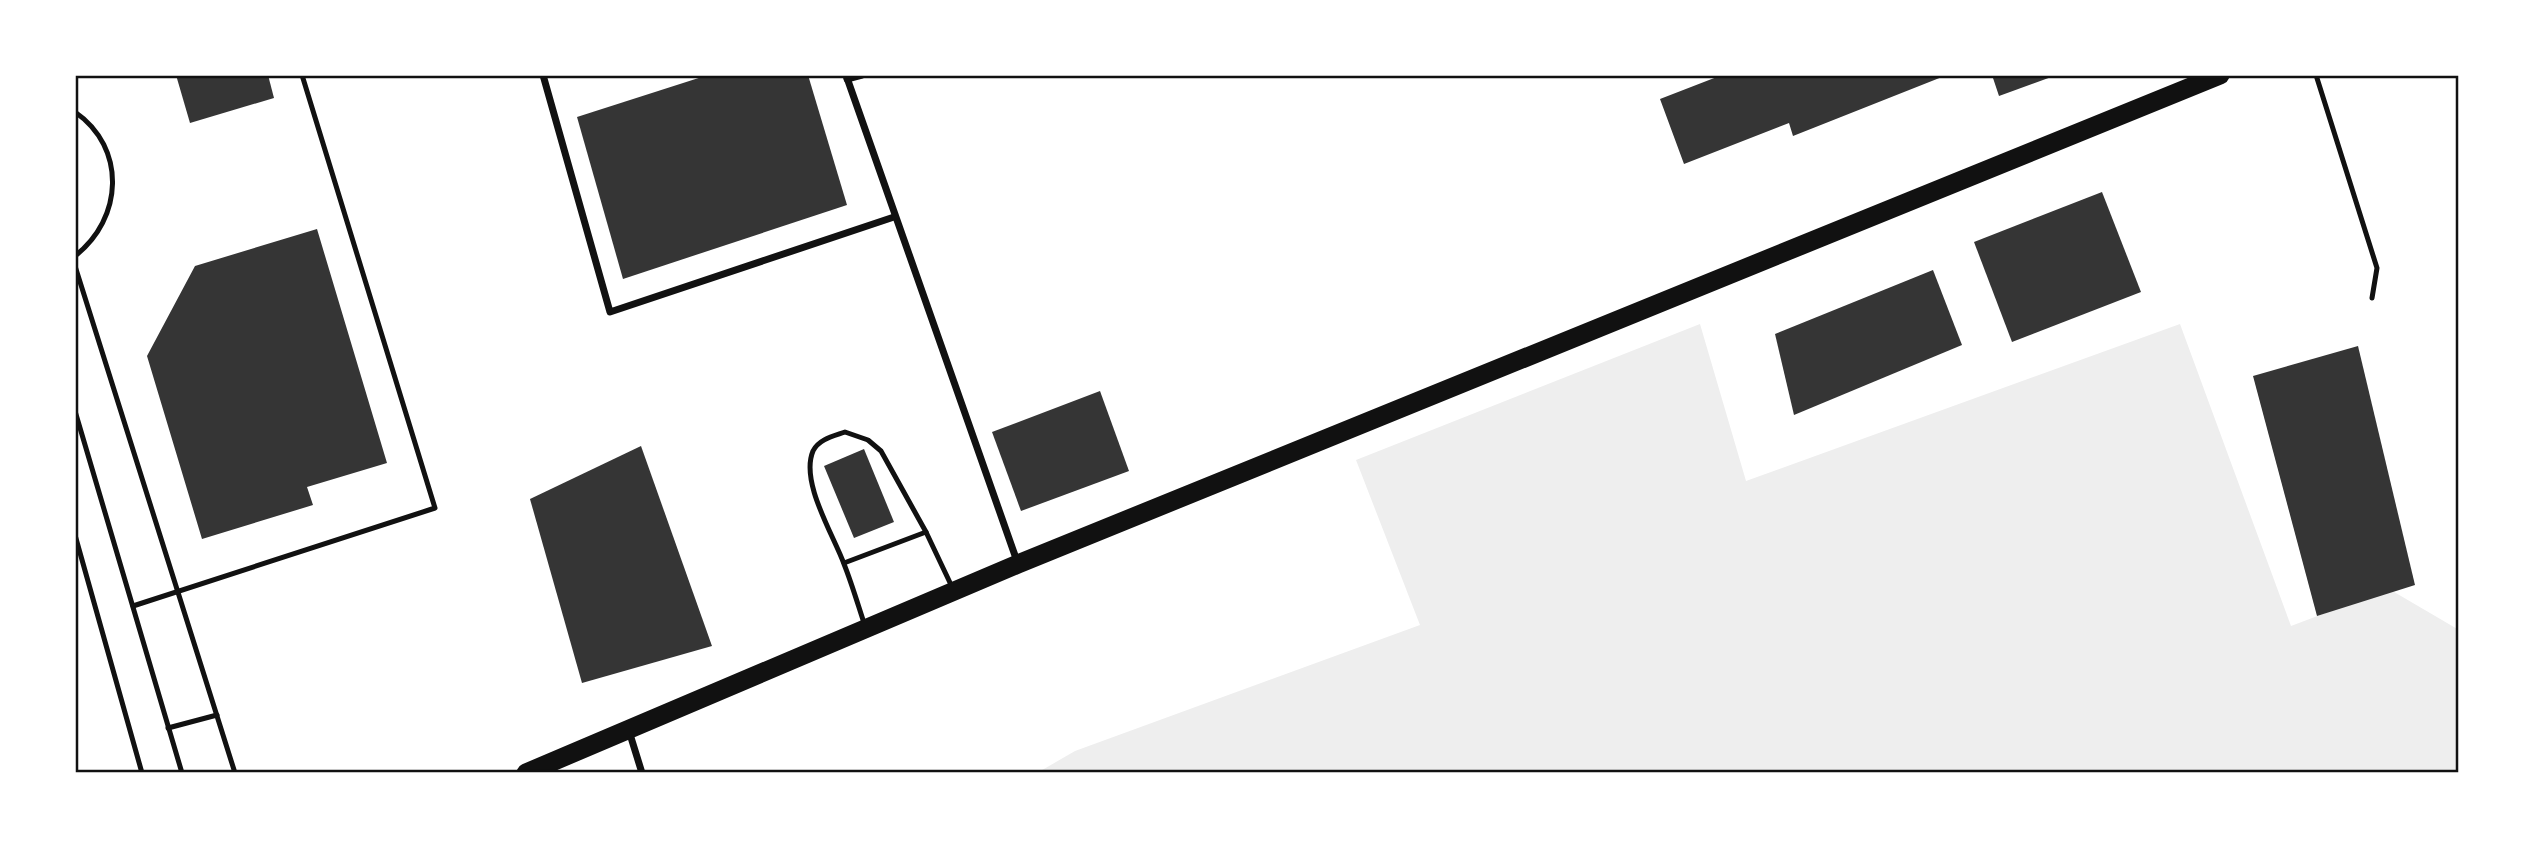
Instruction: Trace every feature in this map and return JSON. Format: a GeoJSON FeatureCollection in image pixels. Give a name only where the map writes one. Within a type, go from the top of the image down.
{"type":"FeatureCollection","features":[{"type":"Feature","properties":{"kind":"highway"},"geometry":{"type":"LineString","coordinates":[[526,773],[1018,564],[2220,75]]}},
{"type":"Feature","properties":{"kind":"street"},"geometry":{"type":"LineString","coordinates":[[543,75],[610,312],[894,217]]}},
{"type":"Feature","properties":{"kind":"street"},"geometry":{"type":"LineString","coordinates":[[862,75],[846,77],[1018,564]]}},
{"type":"Feature","properties":{"kind":"street"},"geometry":{"type":"LineString","coordinates":[[629,730],[642,773]]}},
{"type":"Feature","properties":{"kind":"lane"},"geometry":{"type":"LineString","coordinates":[[133,606],[435,508],[302,75]]}},
{"type":"Feature","properties":{"kind":"lane"},"geometry":{"type":"LineString","coordinates":[[2316,75],[2377,268],[2372,298]]}},
{"type":"Feature","properties":{"kind":"lane"},"geometry":{"type":"LineString","coordinates":[[75,112],[98,133],[112,171],[113,191],[109,211],[100,229],[88,246],[75,256]]}},
{"type":"Feature","properties":{"kind":"lane"},"geometry":{"type":"LineString","coordinates":[[75,266],[235,773]]}},
{"type":"Feature","properties":{"kind":"lane"},"geometry":{"type":"LineString","coordinates":[[75,411],[182,773]]}},
{"type":"Feature","properties":{"kind":"lane"},"geometry":{"type":"LineString","coordinates":[[866,629],[844,563],[814,493],[810,467],[814,449],[819,443],[845,432],[868,440],[881,451],[955,591]]}},
{"type":"Feature","properties":{"kind":"lane"},"geometry":{"type":"LineString","coordinates":[[844,563],[926,532]]}},
{"type":"Feature","properties":{"kind":"lane"},"geometry":{"type":"LineString","coordinates":[[75,536],[142,773]]}},
{"type":"Feature","properties":{"kind":"lane"},"geometry":{"type":"LineString","coordinates":[[168,728],[217,715]]}},
{"type":"Feature","properties":{"kind":"shaded area"},"geometry":{"type":"Polygon","coordinates":[[[1700,324],[1746,481],[2180,324],[2291,626],[2389,589],[2459,630],[2459,773],[1037,773],[1075,751],[1420,625],[1356,460],[1700,324]]]}},
{"type":"Feature","properties":{"kind":"building"},"geometry":{"type":"Polygon","coordinates":[[[176,75],[268,75],[274,98],[190,123],[176,75]]]}},
{"type":"Feature","properties":{"kind":"building"},"geometry":{"type":"Polygon","coordinates":[[[708,75],[808,75],[847,205],[623,279],[577,117],[708,75]]]}},
{"type":"Feature","properties":{"kind":"building"},"geometry":{"type":"Polygon","coordinates":[[[1722,75],[1947,75],[1793,136],[1789,123],[1684,164],[1660,99],[1722,75]]]}},
{"type":"Feature","properties":{"kind":"building"},"geometry":{"type":"Polygon","coordinates":[[[1992,75],[2054,75],[2054,76],[1999,96],[1992,75]]]}},
{"type":"Feature","properties":{"kind":"building"},"geometry":{"type":"Polygon","coordinates":[[[2102,192],[2141,292],[2012,342],[1974,242],[2102,192]]]}},
{"type":"Feature","properties":{"kind":"building"},"geometry":{"type":"Polygon","coordinates":[[[317,229],[387,463],[307,487],[313,505],[202,539],[147,356],[195,266],[317,229]]]}},
{"type":"Feature","properties":{"kind":"building"},"geometry":{"type":"Polygon","coordinates":[[[1933,270],[1962,345],[1794,415],[1775,334],[1933,270]]]}},
{"type":"Feature","properties":{"kind":"building"},"geometry":{"type":"Polygon","coordinates":[[[2358,346],[2415,585],[2317,616],[2253,376],[2358,346]]]}},
{"type":"Feature","properties":{"kind":"building"},"geometry":{"type":"Polygon","coordinates":[[[1100,391],[1129,471],[1021,511],[992,432],[1100,391]]]}},
{"type":"Feature","properties":{"kind":"building"},"geometry":{"type":"Polygon","coordinates":[[[641,446],[712,646],[582,683],[530,499],[641,446]]]}},
{"type":"Feature","properties":{"kind":"building"},"geometry":{"type":"Polygon","coordinates":[[[864,449],[894,522],[854,538],[824,466],[864,449]]]}}]}
